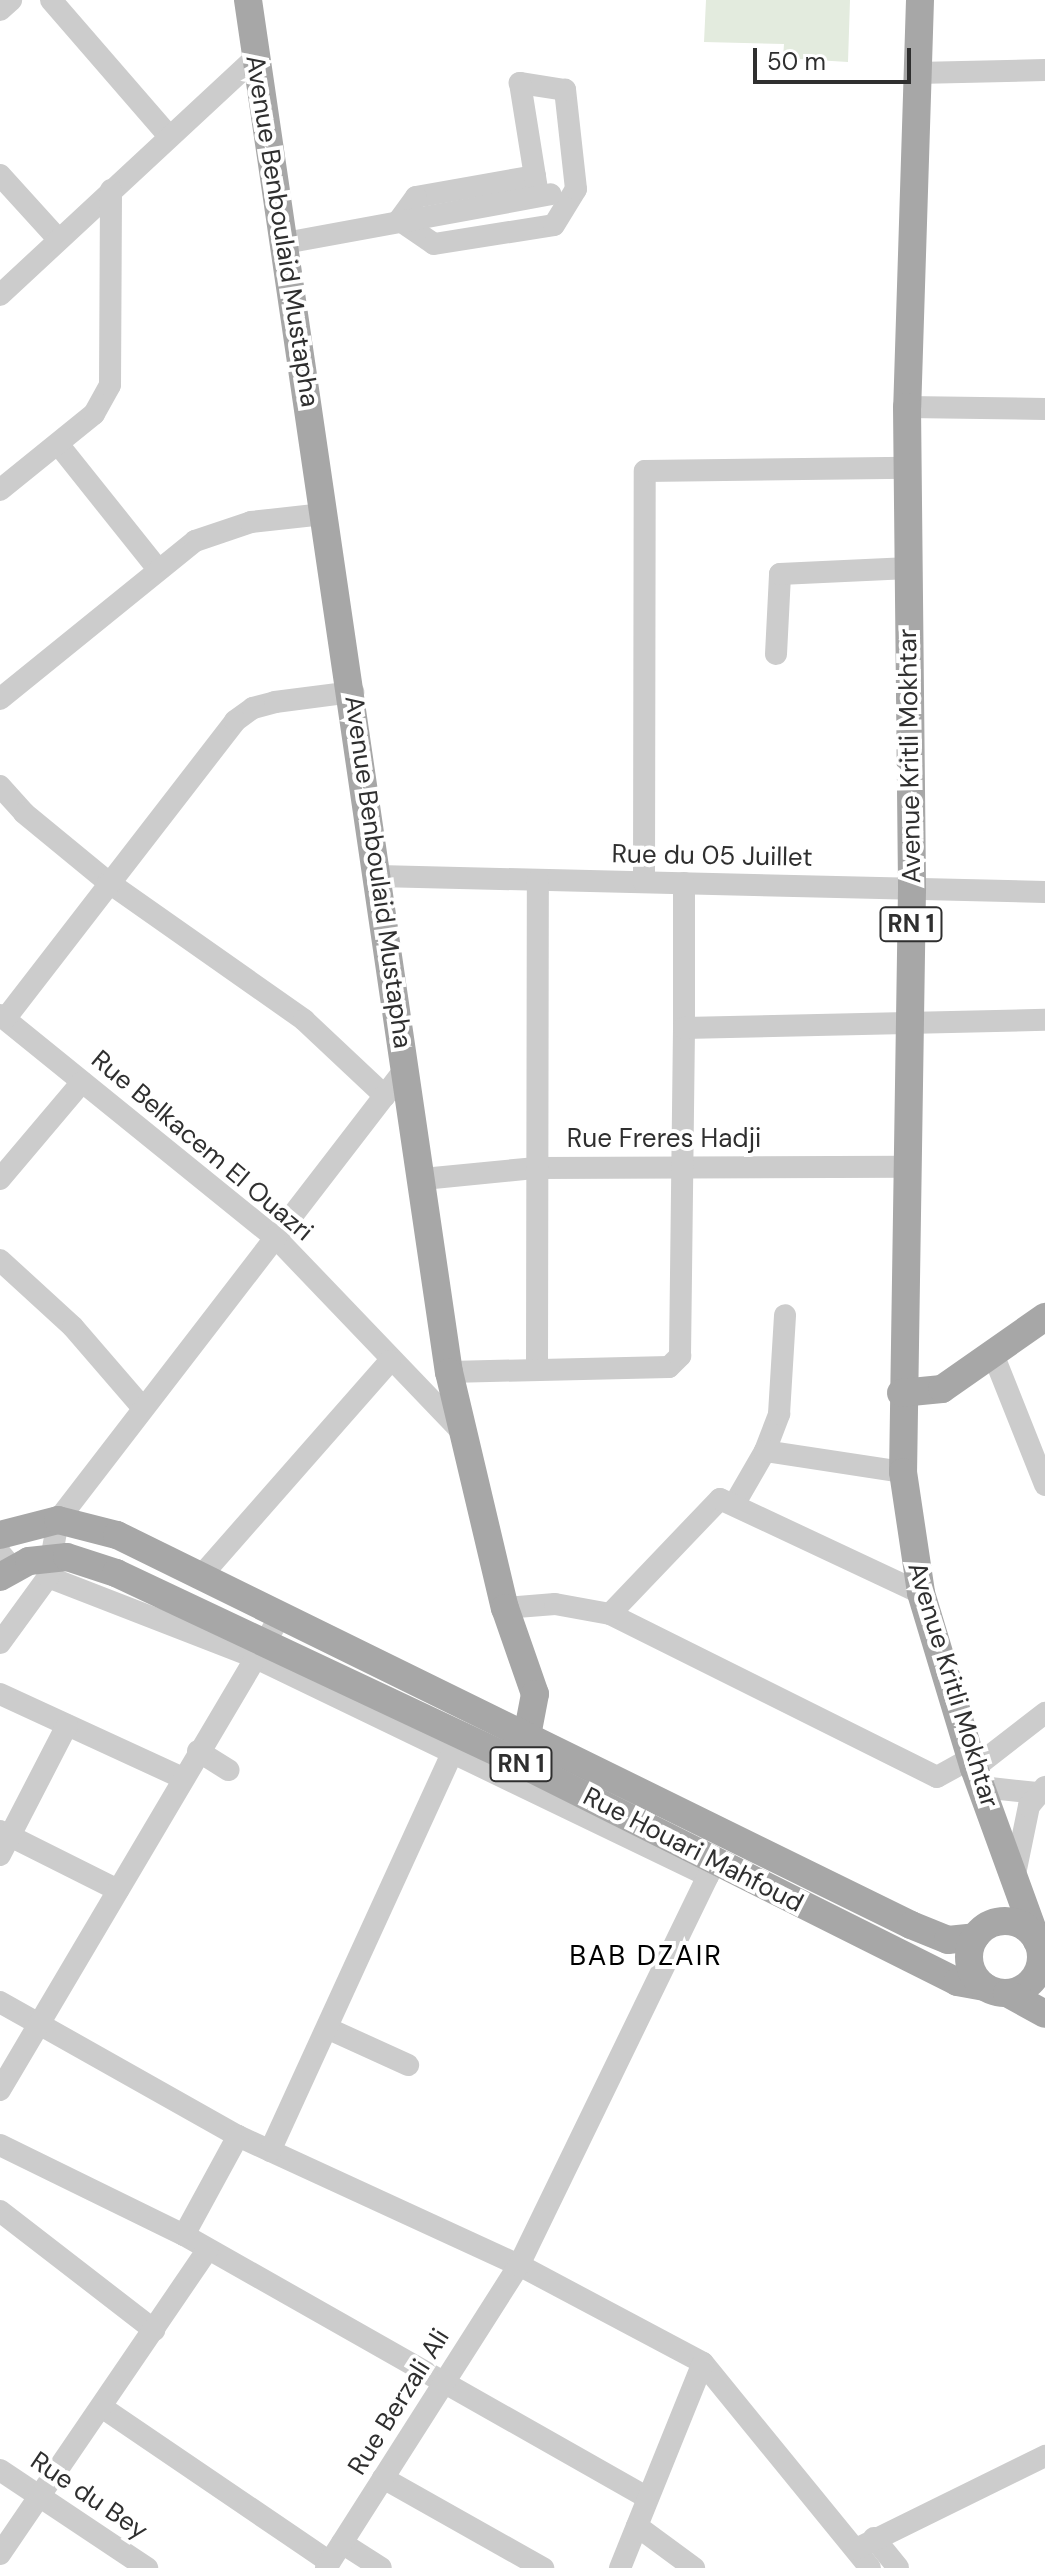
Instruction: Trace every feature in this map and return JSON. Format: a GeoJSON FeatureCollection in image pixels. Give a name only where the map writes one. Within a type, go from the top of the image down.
{"type":"FeatureCollection","features":[{"type":"Feature","properties":{"kind":"main road","name":"Avenue Benboulaid Mustapha"},"geometry":{"type":"LineString","coordinates":[[248,0],[353,692],[449,1372],[505,1608],[535,1694],[527,1736]]}},
{"type":"Feature","properties":{"kind":"main road","name":"Avenue Kritli Mokhtar"},"geometry":{"type":"LineString","coordinates":[[920,0],[907,407],[912,889],[901,1393],[903,1472],[921,1593],[998,1835]]}},
{"type":"Feature","properties":{"kind":"main road"},"geometry":{"type":"LineString","coordinates":[[901,1393],[942,1389],[1045,1317]]}},
{"type":"Feature","properties":{"kind":"main road","name":"Rue Houari Mahfoud"},"geometry":{"type":"LineString","coordinates":[[58,1520],[117,1535],[911,1925],[948,1940],[982,1931]]}},
{"type":"Feature","properties":{"kind":"main road","name":"RN 1"},"geometry":{"type":"LineString","coordinates":[[0,1535],[58,1520]]}},
{"type":"Feature","properties":{"kind":"main road","name":"Rue Houari Mahfoud"},"geometry":{"type":"LineString","coordinates":[[50,1568],[67,1557],[116,1573],[259,1649],[515,1770],[712,1869],[957,1982],[996,1990],[1045,2014]]}},
{"type":"Feature","properties":{"kind":"main road","name":"RN 1"},"geometry":{"type":"LineString","coordinates":[[4,1566],[50,1568]]}},
{"type":"Feature","properties":{"kind":"main road","name":"RN 1"},"geometry":{"type":"LineString","coordinates":[[982,1931],[1001,1903],[1004,1876],[998,1835]]}},
{"type":"Feature","properties":{"kind":"main road","name":"RN 1"},"geometry":{"type":"LineString","coordinates":[[998,1835],[1041,1951]]}},
{"type":"Feature","properties":{"kind":"main road"},"geometry":{"type":"LineString","coordinates":[[1022,1926],[1041,1951],[1028,1984],[996,1990],[971,1970],[982,1931],[1022,1926]]}},
{"type":"Feature","properties":{"kind":"street"},"geometry":{"type":"LineString","coordinates":[[0,10],[11,0]]}},
{"type":"Feature","properties":{"kind":"street"},"geometry":{"type":"LineString","coordinates":[[51,0],[169,136]]}},
{"type":"Feature","properties":{"kind":"street"},"geometry":{"type":"LineString","coordinates":[[0,295],[256,57]]}},
{"type":"Feature","properties":{"kind":"street"},"geometry":{"type":"LineString","coordinates":[[917,73],[1045,70]]}},
{"type":"Feature","properties":{"kind":"street"},"geometry":{"type":"LineString","coordinates":[[399,220],[434,244],[554,225],[576,189],[565,90],[520,83],[536,186]]}},
{"type":"Feature","properties":{"kind":"street"},"geometry":{"type":"LineString","coordinates":[[0,175],[58,239]]}},
{"type":"Feature","properties":{"kind":"street"},"geometry":{"type":"LineString","coordinates":[[285,243],[399,220],[536,186],[576,189]]}},
{"type":"Feature","properties":{"kind":"street"},"geometry":{"type":"LineString","coordinates":[[0,490],[94,414],[110,385],[111,190]]}},
{"type":"Feature","properties":{"kind":"street"},"geometry":{"type":"LineString","coordinates":[[907,407],[1045,409]]}},
{"type":"Feature","properties":{"kind":"street"},"geometry":{"type":"LineString","coordinates":[[58,444],[157,568]]}},
{"type":"Feature","properties":{"kind":"street"},"geometry":{"type":"LineString","coordinates":[[644,882],[645,471],[908,468]]}},
{"type":"Feature","properties":{"kind":"street"},"geometry":{"type":"LineString","coordinates":[[0,699],[157,568],[221,529],[324,514]]}},
{"type":"Feature","properties":{"kind":"street"},"geometry":{"type":"LineString","coordinates":[[776,654],[780,574],[909,568]]}},
{"type":"Feature","properties":{"kind":"street"},"geometry":{"type":"LineString","coordinates":[[2,1017],[235,721],[253,708],[275,702],[353,692]]}},
{"type":"Feature","properties":{"kind":"street"},"geometry":{"type":"LineString","coordinates":[[0,786],[24,813],[108,882],[304,1020],[385,1096]]}},
{"type":"Feature","properties":{"kind":"street","name":"Rue du 05 Juillet"},"geometry":{"type":"LineString","coordinates":[[378,876],[1045,892]]}},
{"type":"Feature","properties":{"kind":"street"},"geometry":{"type":"LineString","coordinates":[[537,1369],[538,880]]}},
{"type":"Feature","properties":{"kind":"street"},"geometry":{"type":"LineString","coordinates":[[449,1372],[669,1367],[680,1356],[684,883]]}},
{"type":"Feature","properties":{"kind":"street","name":"Rue Belkacem El Ouazri"},"geometry":{"type":"LineString","coordinates":[[2,1017],[278,1240],[390,1361],[461,1431]]}},
{"type":"Feature","properties":{"kind":"street"},"geometry":{"type":"LineString","coordinates":[[684,1028],[1045,1020]]}},
{"type":"Feature","properties":{"kind":"street"},"geometry":{"type":"LineString","coordinates":[[0,1643],[50,1568],[58,1520],[80,1498],[142,1407],[278,1240],[406,1068]]}},
{"type":"Feature","properties":{"kind":"street"},"geometry":{"type":"LineString","coordinates":[[0,1179],[82,1082]]}},
{"type":"Feature","properties":{"kind":"street","name":"Rue Freres Hadji"},"geometry":{"type":"LineString","coordinates":[[423,1179],[536,1168],[906,1167]]}},
{"type":"Feature","properties":{"kind":"street"},"geometry":{"type":"LineString","coordinates":[[0,1260],[73,1327],[142,1407]]}},
{"type":"Feature","properties":{"kind":"street"},"geometry":{"type":"LineString","coordinates":[[735,1503],[765,1451],[779,1414],[785,1315]]}},
{"type":"Feature","properties":{"kind":"street"},"geometry":{"type":"LineString","coordinates":[[993,1354],[1045,1485]]}},
{"type":"Feature","properties":{"kind":"street"},"geometry":{"type":"LineString","coordinates":[[201,1576],[390,1361]]}},
{"type":"Feature","properties":{"kind":"street"},"geometry":{"type":"LineString","coordinates":[[765,1451],[903,1472]]}},
{"type":"Feature","properties":{"kind":"street"},"geometry":{"type":"LineString","coordinates":[[610,1614],[720,1499],[735,1503],[921,1593]]}},
{"type":"Feature","properties":{"kind":"street"},"geometry":{"type":"LineString","coordinates":[[505,1608],[555,1604],[610,1614],[937,1777],[976,1771],[1041,1790],[1029,1806],[1014,1879]]}},
{"type":"Feature","properties":{"kind":"street"},"geometry":{"type":"LineString","coordinates":[[0,2090],[281,1615]]}},
{"type":"Feature","properties":{"kind":"street"},"geometry":{"type":"LineString","coordinates":[[259,1649],[454,1750],[515,1770],[527,1736]]}},
{"type":"Feature","properties":{"kind":"street"},"geometry":{"type":"LineString","coordinates":[[0,1694],[183,1778]]}},
{"type":"Feature","properties":{"kind":"street"},"geometry":{"type":"LineString","coordinates":[[976,1771],[1045,1713]]}},
{"type":"Feature","properties":{"kind":"street"},"geometry":{"type":"LineString","coordinates":[[67,1725],[3,1841],[118,1890]]}},
{"type":"Feature","properties":{"kind":"street"},"geometry":{"type":"LineString","coordinates":[[270,2151],[329,2029],[454,1750]]}},
{"type":"Feature","properties":{"kind":"street"},"geometry":{"type":"LineString","coordinates":[[198,1751],[228,1770]]}},
{"type":"Feature","properties":{"kind":"street","name":"Rue Berzali Ali"},"geometry":{"type":"LineString","coordinates":[[333,2558],[519,2265],[712,1869]]}},
{"type":"Feature","properties":{"kind":"street"},"geometry":{"type":"LineString","coordinates":[[0,2002],[41,2023],[129,2087],[519,2265],[703,2363],[870,2568]]}},
{"type":"Feature","properties":{"kind":"street"},"geometry":{"type":"LineString","coordinates":[[329,2029],[408,2065]]}},
{"type":"Feature","properties":{"kind":"street"},"geometry":{"type":"LineString","coordinates":[[184,2235],[238,2136]]}},
{"type":"Feature","properties":{"kind":"street"},"geometry":{"type":"LineString","coordinates":[[0,2145],[184,2235],[648,2498]]}},
{"type":"Feature","properties":{"kind":"street"},"geometry":{"type":"LineString","coordinates":[[0,2211],[154,2330]]}},
{"type":"Feature","properties":{"kind":"street"},"geometry":{"type":"LineString","coordinates":[[0,2554],[103,2408],[207,2250]]}},
{"type":"Feature","properties":{"kind":"street"},"geometry":{"type":"LineString","coordinates":[[620,2568],[703,2363]]}},
{"type":"Feature","properties":{"kind":"street"},"geometry":{"type":"LineString","coordinates":[[103,2408],[333,2558],[381,2568]]}},
{"type":"Feature","properties":{"kind":"street"},"geometry":{"type":"LineString","coordinates":[[860,2552],[1045,2456]]}},
{"type":"Feature","properties":{"kind":"street","name":"Rue du Bey"},"geometry":{"type":"LineString","coordinates":[[0,2470],[147,2568]]}},
{"type":"Feature","properties":{"kind":"street"},"geometry":{"type":"LineString","coordinates":[[383,2478],[543,2568]]}},
{"type":"Feature","properties":{"kind":"street"},"geometry":{"type":"LineString","coordinates":[[637,2526],[694,2568]]}},
{"type":"Feature","properties":{"kind":"street"},"geometry":{"type":"LineString","coordinates":[[860,2552],[898,2568]]}},
{"type":"Feature","properties":{"kind":"shaded area"},"geometry":{"type":"Polygon","coordinates":[[[706,0],[850,0],[848,62],[783,58],[784,44],[704,42],[706,0]]]}},
{"type":"Feature","properties":{"kind":"district","name":"BAB DZAIR"},"geometry":{"type":"Point","coordinates":[646,1956]}}]}
